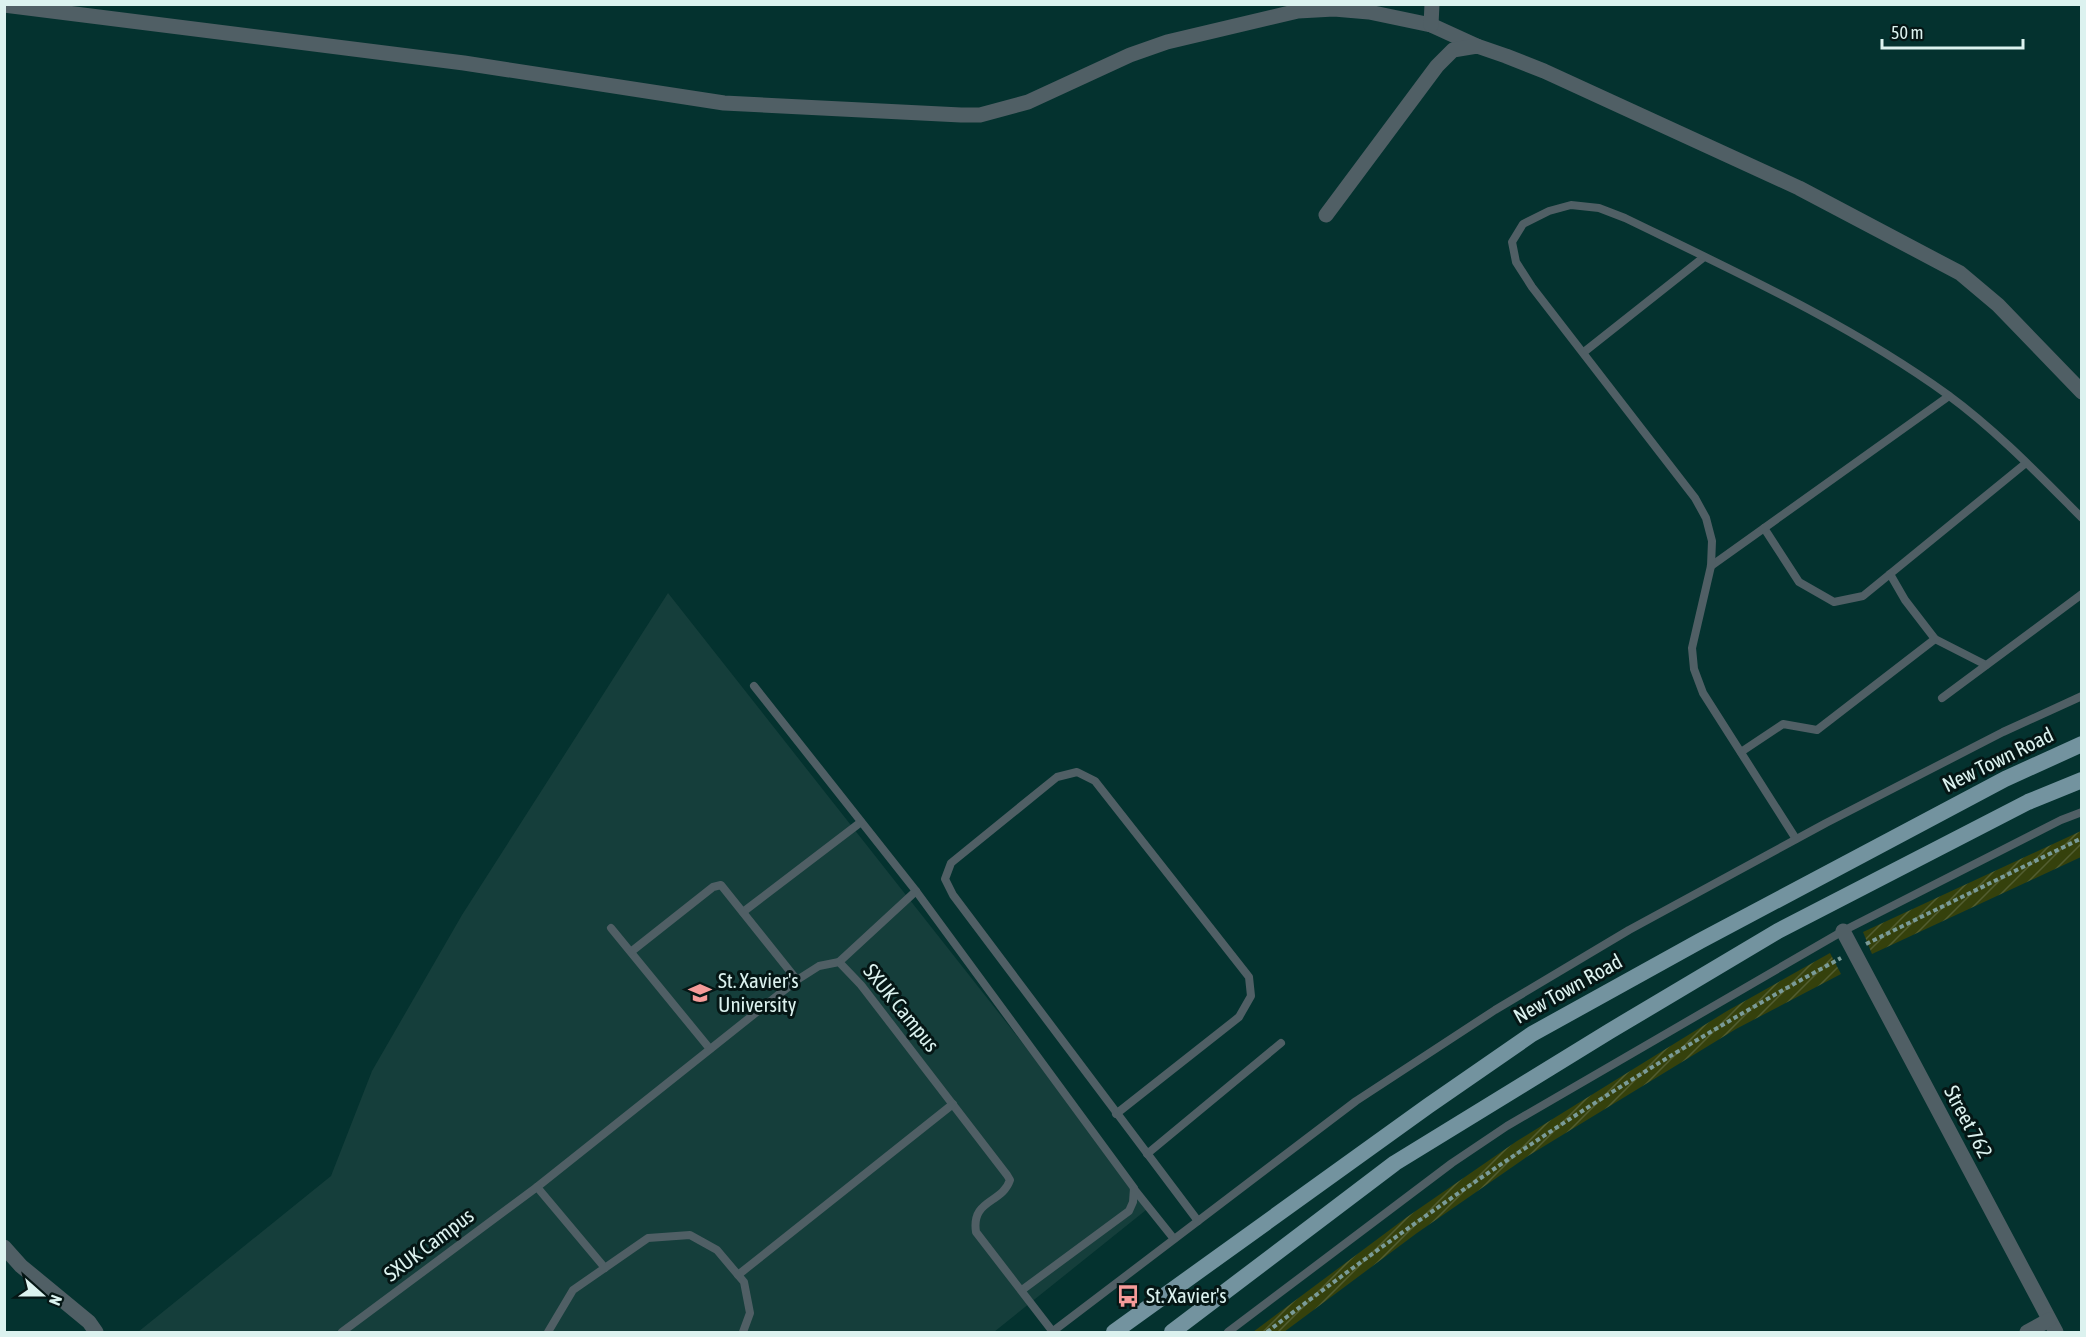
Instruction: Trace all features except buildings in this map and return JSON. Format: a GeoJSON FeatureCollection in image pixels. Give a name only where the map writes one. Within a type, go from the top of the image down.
{"type":"FeatureCollection","features":[{"type":"Feature","properties":{"kind":"main road","name":"New Town Road"},"geometry":{"type":"LineString","coordinates":[[1114,1332],[1532,1034],[2005,779],[2082,744]]}},
{"type":"Feature","properties":{"kind":"main road"},"geometry":{"type":"LineString","coordinates":[[1172,1332],[1395,1163],[1610,1030],[1779,931],[2028,802],[2082,780]]}},
{"type":"Feature","properties":{"kind":"street"},"geometry":{"type":"LineString","coordinates":[[1431,25],[1432,4]]}},
{"type":"Feature","properties":{"kind":"street"},"geometry":{"type":"LineString","coordinates":[[4,5],[113,11],[724,103],[980,115],[1028,102],[1130,55],[1167,42],[1298,11],[1334,9],[1369,12],[1431,25],[1477,46],[1544,70],[1799,188],[1960,273],[1998,305],[2082,392]]}},
{"type":"Feature","properties":{"kind":"street"},"geometry":{"type":"LineString","coordinates":[[1326,215],[1437,66],[1453,50],[1477,46]]}},
{"type":"Feature","properties":{"kind":"street","name":"Street 762"},"geometry":{"type":"LineString","coordinates":[[1843,931],[2053,1326]]}},
{"type":"Feature","properties":{"kind":"street"},"geometry":{"type":"LineString","coordinates":[[4,1247],[21,1266],[89,1322],[96,1332]]}},
{"type":"Feature","properties":{"kind":"street"},"geometry":{"type":"LineString","coordinates":[[2027,1332],[2053,1326]]}},
{"type":"Feature","properties":{"kind":"lane"},"geometry":{"type":"LineString","coordinates":[[1796,839],[1703,693],[1694,669],[1692,648],[1711,566],[1712,541],[1706,518],[1695,498],[1532,287],[1516,262],[1512,242],[1523,224],[1549,211],[1570,206],[1599,208],[1625,218],[1787,298],[1909,368],[1949,396],[1989,427],[2082,518]]}},
{"type":"Feature","properties":{"kind":"lane"},"geometry":{"type":"LineString","coordinates":[[1584,352],[1704,257]]}},
{"type":"Feature","properties":{"kind":"lane"},"geometry":{"type":"LineString","coordinates":[[1711,566],[1949,396]]}},
{"type":"Feature","properties":{"kind":"lane"},"geometry":{"type":"LineString","coordinates":[[1764,528],[1799,582],[1834,602],[1863,596],[2026,463]]}},
{"type":"Feature","properties":{"kind":"lane"},"geometry":{"type":"LineString","coordinates":[[1890,574],[1905,600],[1935,639],[1986,665]]}},
{"type":"Feature","properties":{"kind":"lane"},"geometry":{"type":"LineString","coordinates":[[1942,698],[2082,594]]}},
{"type":"Feature","properties":{"kind":"lane"},"geometry":{"type":"LineString","coordinates":[[1741,752],[1783,724],[1817,730],[1935,639]]}},
{"type":"Feature","properties":{"kind":"lane"},"geometry":{"type":"LineString","coordinates":[[754,686],[916,891],[1174,1239]]}},
{"type":"Feature","properties":{"kind":"lane"},"geometry":{"type":"LineString","coordinates":[[1134,1188],[1133,1202],[1129,1211],[1022,1290],[1053,1332],[1356,1101],[1495,1010],[1629,930],[1796,839],[2003,732],[2082,696]]}},
{"type":"Feature","properties":{"kind":"lane"},"geometry":{"type":"LineString","coordinates":[[1116,1114],[1239,1017],[1251,996],[1249,978],[1095,781],[1077,772],[1057,777],[951,863],[945,879],[953,895],[1116,1114],[1198,1221]]}},
{"type":"Feature","properties":{"kind":"lane"},"geometry":{"type":"LineString","coordinates":[[1228,1332],[1452,1163],[1507,1126],[1843,931],[2061,820],[2082,812]]}},
{"type":"Feature","properties":{"kind":"lane"},"geometry":{"type":"LineString","coordinates":[[743,912],[861,822]]}},
{"type":"Feature","properties":{"kind":"lane"},"geometry":{"type":"LineString","coordinates":[[632,951],[717,885],[725,888],[797,980]]}},
{"type":"Feature","properties":{"kind":"lane"},"geometry":{"type":"LineString","coordinates":[[840,962],[916,891]]}},
{"type":"Feature","properties":{"kind":"lane"},"geometry":{"type":"LineString","coordinates":[[611,928],[710,1049]]}},
{"type":"Feature","properties":{"kind":"lane","name":"SXUK Campus"},"geometry":{"type":"LineString","coordinates":[[342,1332],[537,1187],[797,980],[819,966],[840,962],[861,985],[1010,1180],[1008,1186],[979,1209],[974,1219],[976,1232],[1022,1290]]}},
{"type":"Feature","properties":{"kind":"lane"},"geometry":{"type":"LineString","coordinates":[[1147,1154],[1281,1043]]}},
{"type":"Feature","properties":{"kind":"lane"},"geometry":{"type":"LineString","coordinates":[[738,1275],[953,1104]]}},
{"type":"Feature","properties":{"kind":"lane"},"geometry":{"type":"LineString","coordinates":[[537,1187],[605,1268]]}},
{"type":"Feature","properties":{"kind":"lane"},"geometry":{"type":"LineString","coordinates":[[548,1332],[573,1290],[648,1238],[690,1235],[717,1250],[744,1282],[750,1313],[743,1332]]}},
{"type":"Feature","properties":{"kind":"path"},"geometry":{"type":"LineString","coordinates":[[1267,1332],[1524,1148],[1733,1018],[1854,951],[2082,838]]}},
{"type":"Feature","properties":{"kind":"shaded area","name":"St. Xavier's University"},"geometry":{"type":"Polygon","coordinates":[[[668,593],[1151,1206],[994,1332],[138,1332],[331,1176],[372,1071],[462,915],[668,593]]]}},
{"type":"Feature","properties":{"kind":"green space"},"geometry":{"type":"Polygon","coordinates":[[[2081,831],[2081,857],[1872,954],[1863,932],[2081,831]]]}},
{"type":"Feature","properties":{"kind":"green space"},"geometry":{"type":"Polygon","coordinates":[[[1830,953],[1841,974],[1736,1029],[1528,1156],[1417,1233],[1284,1332],[1253,1332],[1407,1217],[1517,1141],[1727,1011],[1830,953]]]}},
{"type":"Feature","properties":{"kind":"place","name":"St. Xavier's University"},"geometry":{"type":"Point","coordinates":[700,993]}},
{"type":"Feature","properties":{"kind":"place","name":"St. Xavier's"},"geometry":{"type":"Point","coordinates":[1128,1296]}}]}
